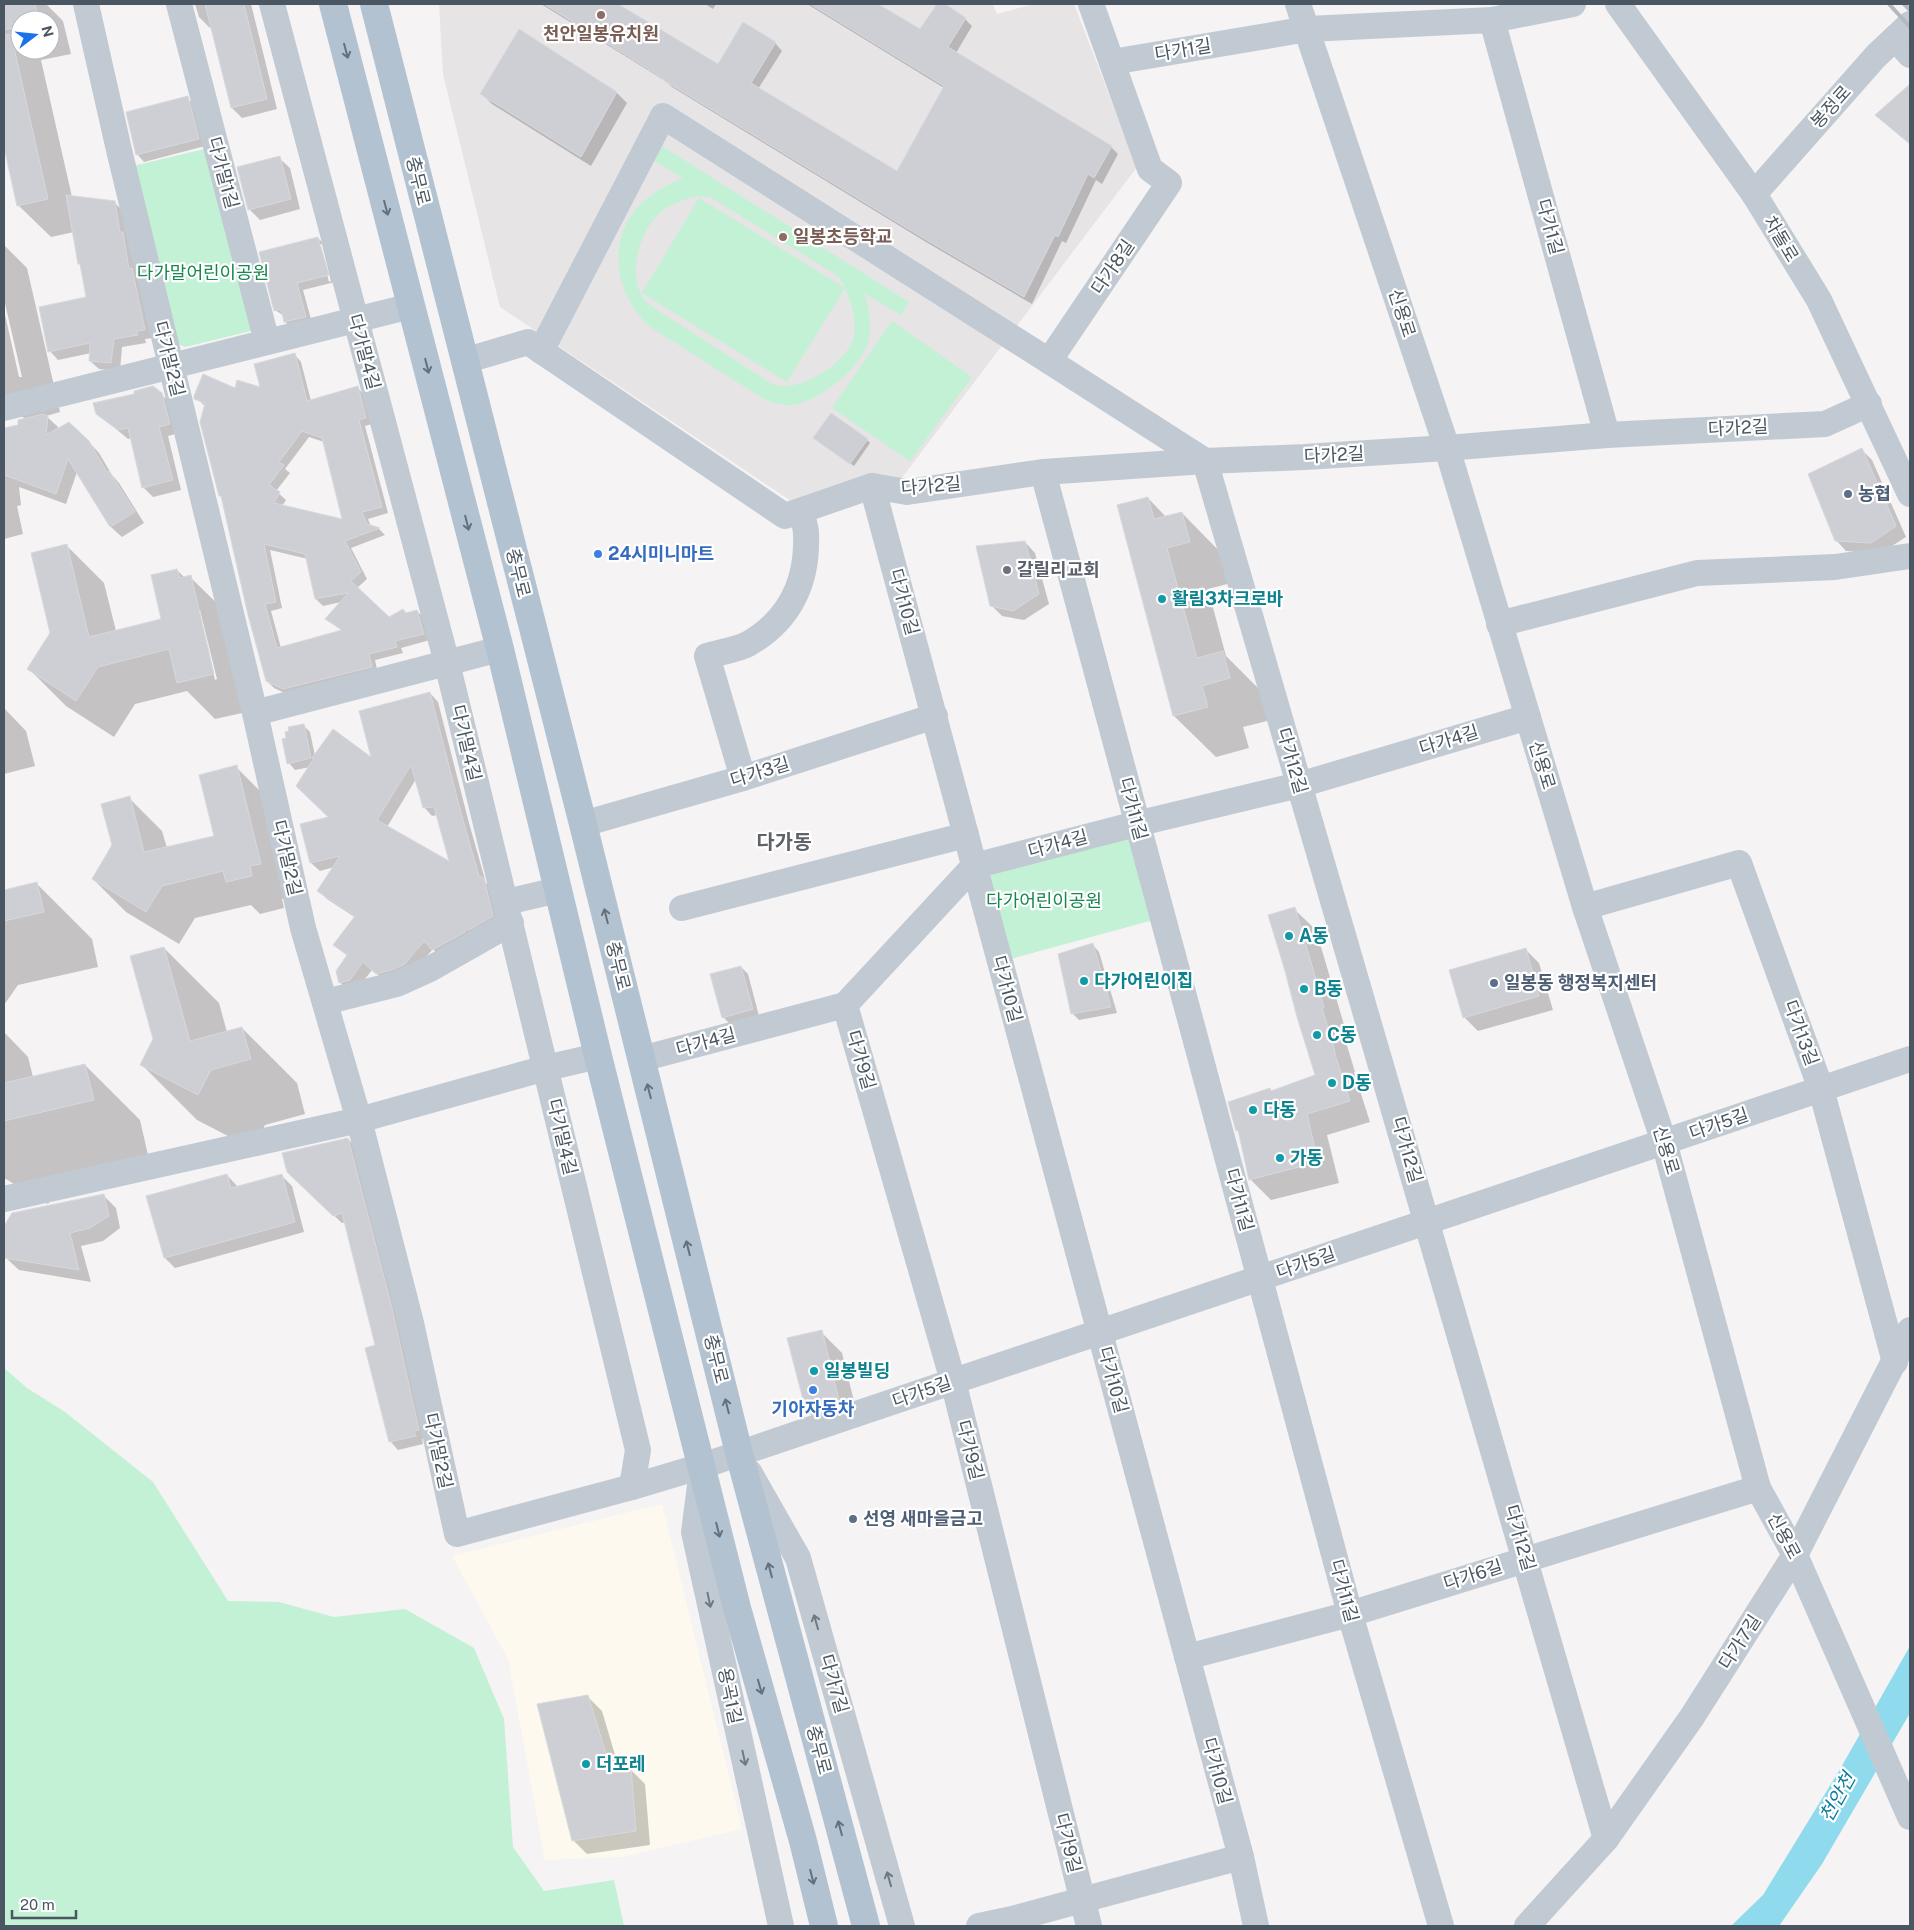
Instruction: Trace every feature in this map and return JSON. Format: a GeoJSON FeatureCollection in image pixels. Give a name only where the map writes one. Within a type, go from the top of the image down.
{"type":"FeatureCollection","features":[{"type":"Feature","properties":{"kind":"main road","name":"충무로"},"geometry":{"type":"LineString","coordinates":[[333,4],[500,649],[598,1056],[738,1608],[804,1841],[824,1926]]}},
{"type":"Feature","properties":{"kind":"main road","name":"충무로"},"geometry":{"type":"LineString","coordinates":[[374,4],[583,824],[739,1453],[866,1926]]}},
{"type":"Feature","properties":{"kind":"street","name":"다가말2길"},"geometry":{"type":"LineString","coordinates":[[86,4],[170,365],[255,713],[303,928],[358,1120],[411,1323],[457,1534],[632,1487],[702,1466]]}},
{"type":"Feature","properties":{"kind":"street","name":"다가말1길"},"geometry":{"type":"LineString","coordinates":[[179,4],[267,342]]}},
{"type":"Feature","properties":{"kind":"street","name":"다가말4길"},"geometry":{"type":"LineString","coordinates":[[272,4],[447,662],[546,1068],[638,1450],[632,1487]]}},
{"type":"Feature","properties":{"kind":"street","name":"다가8길"},"geometry":{"type":"LineString","coordinates":[[1049,361],[1169,183],[1150,169],[1091,4]]}},
{"type":"Feature","properties":{"kind":"street","name":"신용로"},"geometry":{"type":"LineString","coordinates":[[1298,4],[1308,29],[1447,448],[1585,907],[1664,1142],[1758,1488],[1795,1555],[1910,1817]]}},
{"type":"Feature","properties":{"kind":"street","name":"다가1길"},"geometry":{"type":"LineString","coordinates":[[1112,62],[1308,29],[1492,20],[1573,4]]}},
{"type":"Feature","properties":{"kind":"street","name":"차돌로"},"geometry":{"type":"LineString","coordinates":[[1618,4],[1754,194],[1819,300],[1910,494]]}},
{"type":"Feature","properties":{"kind":"street","name":"다가1길"},"geometry":{"type":"LineString","coordinates":[[1492,20],[1607,435]]}},
{"type":"Feature","properties":{"kind":"street","name":"봉정로"},"geometry":{"type":"LineString","coordinates":[[1754,194],[1876,56],[1905,39]]}},
{"type":"Feature","properties":{"kind":"street"},"geometry":{"type":"LineString","coordinates":[[541,351],[662,116],[1206,461]]}},
{"type":"Feature","properties":{"kind":"street"},"geometry":{"type":"LineString","coordinates":[[4,408],[411,306]]}},
{"type":"Feature","properties":{"kind":"street","name":"다가2길"},"geometry":{"type":"LineString","coordinates":[[464,362],[528,342],[785,516],[872,486],[907,492],[1043,472],[1447,448],[1607,435],[1825,424],[1868,404]]}},
{"type":"Feature","properties":{"kind":"street","name":"다가12길"},"geometry":{"type":"LineString","coordinates":[[1206,461],[1606,1838]]}},
{"type":"Feature","properties":{"kind":"street","name":"다가11길"},"geometry":{"type":"LineString","coordinates":[[1043,472],[1136,824],[1261,1278],[1350,1614],[1441,1926]]}},
{"type":"Feature","properties":{"kind":"street","name":"다가10길"},"geometry":{"type":"LineString","coordinates":[[872,486],[1241,1857],[1256,1926]]}},
{"type":"Feature","properties":{"kind":"street"},"geometry":{"type":"LineString","coordinates":[[743,778],[708,656],[747,644],[775,626],[791,603],[802,579],[806,533],[801,512]]}},
{"type":"Feature","properties":{"kind":"street"},"geometry":{"type":"LineString","coordinates":[[1499,624],[1697,573],[1835,568],[1910,556]]}},
{"type":"Feature","properties":{"kind":"street"},"geometry":{"type":"LineString","coordinates":[[255,713],[500,649]]}},
{"type":"Feature","properties":{"kind":"street","name":"다가3길"},"geometry":{"type":"LineString","coordinates":[[583,824],[743,778],[935,716]]}},
{"type":"Feature","properties":{"kind":"street","name":"다가4길"},"geometry":{"type":"LineString","coordinates":[[974,866],[1136,824],[1299,785],[1528,717]]}},
{"type":"Feature","properties":{"kind":"street"},"geometry":{"type":"LineString","coordinates":[[682,908],[966,835]]}},
{"type":"Feature","properties":{"kind":"street","name":"다가13길"},"geometry":{"type":"LineString","coordinates":[[1585,907],[1739,863],[1821,1090],[1895,1362]]}},
{"type":"Feature","properties":{"kind":"street"},"geometry":{"type":"LineString","coordinates":[[845,1005],[974,866]]}},
{"type":"Feature","properties":{"kind":"street"},"geometry":{"type":"LineString","coordinates":[[325,1002],[397,984],[430,969],[508,913],[558,890]]}},
{"type":"Feature","properties":{"kind":"street","name":"다가4길"},"geometry":{"type":"LineString","coordinates":[[641,1059],[845,1005]]}},
{"type":"Feature","properties":{"kind":"street","name":"다가9길"},"geometry":{"type":"LineString","coordinates":[[845,1005],[953,1381],[1089,1926]]}},
{"type":"Feature","properties":{"kind":"street"},"geometry":{"type":"LineString","coordinates":[[4,1199],[358,1120],[546,1068],[598,1056]]}},
{"type":"Feature","properties":{"kind":"street","name":"다가5길"},"geometry":{"type":"LineString","coordinates":[[702,1466],[1910,1059]]}},
{"type":"Feature","properties":{"kind":"street","name":"다가7길"},"geometry":{"type":"LineString","coordinates":[[1527,1926],[1606,1838],[1692,1716],[1795,1555],[1910,1330]]}},
{"type":"Feature","properties":{"kind":"street","name":"다가7길"},"geometry":{"type":"LineString","coordinates":[[739,1453],[798,1558],[902,1926]]}},
{"type":"Feature","properties":{"kind":"street","name":"용곡1길"},"geometry":{"type":"LineString","coordinates":[[702,1466],[694,1532],[781,1926]]}},
{"type":"Feature","properties":{"kind":"street","name":"다가6길"},"geometry":{"type":"LineString","coordinates":[[1186,1657],[1350,1614],[1526,1558],[1758,1488]]}},
{"type":"Feature","properties":{"kind":"street"},"geometry":{"type":"LineString","coordinates":[[979,1926],[1011,1923],[1082,1899],[1241,1857]]}},
{"type":"Feature","properties":{"kind":"shaded area","name":"일봉초등학교"},"geometry":{"type":"Polygon","coordinates":[[[439,4],[993,4],[997,14],[1034,4],[1074,4],[1137,167],[901,479],[791,501],[500,307],[443,74],[439,4]]]}},
{"type":"Feature","properties":{"kind":"shaded area"},"geometry":{"type":"Polygon","coordinates":[[[662,1504],[742,1829],[622,1857],[545,1860],[508,1659],[452,1556],[662,1504]]]}},
{"type":"Feature","properties":{"kind":"green space"},"geometry":{"type":"Polygon","coordinates":[[[662,146],[909,302],[901,315],[864,293],[869,318],[869,337],[864,352],[849,371],[829,389],[807,401],[785,405],[764,399],[650,327],[630,301],[619,269],[621,237],[628,221],[638,207],[653,194],[683,178],[653,160],[662,146]],[[698,196],[675,204],[662,211],[648,228],[636,261],[637,284],[644,299],[657,310],[772,384],[782,386],[794,385],[818,376],[839,360],[847,351],[854,335],[855,326],[852,308],[842,282],[838,276],[710,197],[698,196]]]}},
{"type":"Feature","properties":{"kind":"green space","name":"다가말어린이공원"},"geometry":{"type":"Polygon","coordinates":[[[213,147],[255,330],[185,347],[177,343],[133,166],[213,147]]]}},
{"type":"Feature","properties":{"kind":"green space"},"geometry":{"type":"Polygon","coordinates":[[[699,198],[845,288],[787,382],[642,293],[699,198]]]}},
{"type":"Feature","properties":{"kind":"green space"},"geometry":{"type":"Polygon","coordinates":[[[892,321],[972,377],[910,461],[832,408],[892,321]]]}},
{"type":"Feature","properties":{"kind":"green space","name":"다가어린이공원"},"geometry":{"type":"Polygon","coordinates":[[[1120,834],[1135,842],[1157,919],[1007,960],[984,882],[992,866],[1120,834]]]}},
{"type":"Feature","properties":{"kind":"green space"},"geometry":{"type":"Polygon","coordinates":[[[4,1368],[27,1388],[65,1412],[153,1482],[228,1601],[279,1602],[334,1617],[405,1609],[474,1648],[504,1719],[513,1847],[544,1891],[614,1880],[624,1926],[4,1926],[4,1368]]]}},
{"type":"Feature","properties":{"kind":"water","name":"천안천"},"geometry":{"type":"Polygon","coordinates":[[[1910,1646],[1910,1713],[1822,1864],[1779,1926],[1731,1926],[1763,1895],[1839,1771],[1910,1646]]]}},
{"type":"Feature","properties":{"kind":"building"},"geometry":{"type":"Polygon","coordinates":[[[4,4],[35,4],[36,10],[10,10],[10,28],[4,30],[4,4]]]}},
{"type":"Feature","properties":{"kind":"building"},"geometry":{"type":"Polygon","coordinates":[[[205,4],[244,4],[267,99],[231,108],[205,4]]]}},
{"type":"Feature","properties":{"kind":"building"},"geometry":{"type":"Polygon","coordinates":[[[544,4],[618,4],[718,64],[743,22],[776,42],[751,83],[897,171],[944,86],[810,4],[878,4],[920,29],[937,4],[945,4],[966,18],[948,47],[1112,146],[1094,178],[1088,174],[1058,237],[1055,235],[1024,297],[663,80],[544,4]]]}},
{"type":"Feature","properties":{"kind":"building"},"geometry":{"type":"Polygon","coordinates":[[[519,29],[617,92],[581,157],[480,94],[519,29]]]}},
{"type":"Feature","properties":{"kind":"building"},"geometry":{"type":"Polygon","coordinates":[[[10,34],[10,60],[17,60],[48,199],[17,206],[4,147],[4,35],[10,34]]]}},
{"type":"Feature","properties":{"kind":"building"},"geometry":{"type":"Polygon","coordinates":[[[1910,84],[1910,144],[1875,115],[1910,84]]]}},
{"type":"Feature","properties":{"kind":"building"},"geometry":{"type":"Polygon","coordinates":[[[188,96],[199,139],[136,155],[126,112],[188,96]]]}},
{"type":"Feature","properties":{"kind":"building"},"geometry":{"type":"Polygon","coordinates":[[[280,156],[291,199],[248,210],[237,167],[280,156]]]}},
{"type":"Feature","properties":{"kind":"building"},"geometry":{"type":"Polygon","coordinates":[[[66,195],[115,201],[120,232],[123,232],[129,269],[132,268],[145,330],[137,331],[138,335],[114,339],[111,363],[89,361],[90,343],[48,352],[39,307],[86,297],[80,264],[78,264],[66,195]]]}},
{"type":"Feature","properties":{"kind":"building"},"geometry":{"type":"Polygon","coordinates":[[[318,237],[329,275],[297,283],[306,317],[284,322],[281,309],[274,311],[259,252],[318,237]]]}},
{"type":"Feature","properties":{"kind":"building"},"geometry":{"type":"Polygon","coordinates":[[[295,353],[307,401],[358,386],[366,418],[359,420],[382,507],[362,512],[367,524],[380,528],[345,541],[361,572],[351,581],[389,617],[403,609],[406,613],[417,610],[424,634],[395,641],[397,647],[369,654],[372,667],[283,689],[266,681],[248,615],[221,496],[219,496],[200,422],[205,403],[194,399],[203,374],[235,388],[237,380],[260,387],[254,364],[295,353]],[[302,431],[279,462],[284,465],[269,485],[280,492],[274,503],[342,519],[322,438],[302,431]],[[264,544],[276,602],[265,604],[277,648],[342,630],[325,619],[348,593],[315,599],[305,554],[264,544]]]}},
{"type":"Feature","properties":{"kind":"building"},"geometry":{"type":"Polygon","coordinates":[[[153,386],[162,393],[170,424],[159,427],[173,480],[142,488],[128,428],[118,430],[96,414],[93,403],[134,394],[134,391],[153,386]]]}},
{"type":"Feature","properties":{"kind":"building"},"geometry":{"type":"Polygon","coordinates":[[[831,413],[868,439],[850,464],[813,438],[831,413]]]}},
{"type":"Feature","properties":{"kind":"building"},"geometry":{"type":"Polygon","coordinates":[[[43,414],[48,416],[46,435],[69,422],[89,441],[107,472],[109,471],[135,512],[110,527],[68,459],[56,494],[4,475],[4,428],[18,425],[18,420],[43,414]]]}},
{"type":"Feature","properties":{"kind":"building"},"geometry":{"type":"Polygon","coordinates":[[[1862,448],[1896,526],[1871,543],[1835,541],[1808,474],[1862,448]]]}},
{"type":"Feature","properties":{"kind":"building","name":"활림3차크로바"},"geometry":{"type":"Polygon","coordinates":[[[1148,497],[1154,519],[1182,512],[1190,542],[1167,548],[1197,658],[1223,651],[1230,678],[1202,686],[1208,707],[1173,716],[1117,505],[1148,497]]]}},
{"type":"Feature","properties":{"kind":"building","name":"갈릴리교회"},"geometry":{"type":"Polygon","coordinates":[[[1025,541],[1039,594],[1013,611],[990,606],[976,546],[1025,541]]]}},
{"type":"Feature","properties":{"kind":"building"},"geometry":{"type":"Polygon","coordinates":[[[67,544],[89,637],[161,619],[151,575],[177,569],[180,578],[191,575],[214,674],[177,683],[169,649],[98,667],[76,701],[27,669],[50,633],[31,553],[67,544]]]}},
{"type":"Feature","properties":{"kind":"building"},"geometry":{"type":"Polygon","coordinates":[[[430,692],[461,813],[479,876],[484,878],[493,916],[469,930],[466,929],[465,932],[432,950],[424,941],[405,964],[392,970],[376,974],[363,962],[350,980],[339,983],[336,971],[347,955],[333,945],[355,916],[317,891],[340,856],[310,863],[300,824],[328,817],[296,786],[314,758],[312,758],[333,729],[371,757],[359,711],[430,692]],[[411,765],[377,820],[449,861],[434,807],[423,808],[411,765]]]}},
{"type":"Feature","properties":{"kind":"building"},"geometry":{"type":"Polygon","coordinates":[[[304,724],[311,758],[287,764],[282,739],[286,738],[285,732],[289,731],[288,727],[304,724]]]}},
{"type":"Feature","properties":{"kind":"building"},"geometry":{"type":"Polygon","coordinates":[[[237,765],[261,864],[250,866],[252,876],[226,882],[223,871],[162,886],[146,912],[92,879],[112,845],[101,804],[130,796],[144,852],[214,836],[199,775],[237,765]]]}},
{"type":"Feature","properties":{"kind":"building"},"geometry":{"type":"Polygon","coordinates":[[[37,882],[44,912],[4,921],[4,890],[37,882]]]}},
{"type":"Feature","properties":{"kind":"building"},"geometry":{"type":"Polygon","coordinates":[[[1295,907],[1324,1007],[1322,1008],[1334,1051],[1350,1101],[1307,1114],[1318,1162],[1249,1180],[1238,1130],[1236,1131],[1228,1102],[1270,1088],[1271,1091],[1315,1075],[1268,915],[1295,907]]]}},
{"type":"Feature","properties":{"kind":"building","name":"다가어린이집"},"geometry":{"type":"Polygon","coordinates":[[[1093,943],[1111,1007],[1071,1014],[1058,954],[1093,943]]]}},
{"type":"Feature","properties":{"kind":"building"},"geometry":{"type":"Polygon","coordinates":[[[164,947],[190,1041],[242,1027],[251,1059],[211,1070],[198,1095],[140,1065],[153,1039],[130,956],[164,947]]]}},
{"type":"Feature","properties":{"kind":"building","name":"일봉동 행정복지센터"},"geometry":{"type":"Polygon","coordinates":[[[1526,948],[1539,996],[1463,1018],[1449,970],[1526,948]]]}},
{"type":"Feature","properties":{"kind":"building"},"geometry":{"type":"Polygon","coordinates":[[[741,966],[753,1009],[722,1018],[710,974],[741,966]]]}},
{"type":"Feature","properties":{"kind":"building"},"geometry":{"type":"Polygon","coordinates":[[[85,1064],[94,1100],[4,1121],[4,1083],[85,1064]]]}},
{"type":"Feature","properties":{"kind":"building"},"geometry":{"type":"Polygon","coordinates":[[[348,1138],[392,1308],[419,1430],[414,1431],[416,1436],[389,1442],[365,1348],[375,1345],[342,1213],[333,1216],[287,1172],[282,1153],[348,1138]]]}},
{"type":"Feature","properties":{"kind":"building"},"geometry":{"type":"Polygon","coordinates":[[[227,1174],[231,1188],[282,1174],[295,1222],[164,1258],[146,1196],[227,1174]]]}},
{"type":"Feature","properties":{"kind":"building"},"geometry":{"type":"Polygon","coordinates":[[[104,1194],[109,1216],[90,1228],[70,1233],[79,1270],[4,1258],[4,1226],[12,1213],[104,1194]]]}},
{"type":"Feature","properties":{"kind":"building","name":"일봉빌딩"},"geometry":{"type":"Polygon","coordinates":[[[822,1330],[840,1404],[806,1411],[787,1338],[822,1330]]]}},
{"type":"Feature","properties":{"kind":"building","name":"더포레"},"geometry":{"type":"Polygon","coordinates":[[[588,1695],[608,1760],[631,1768],[636,1831],[572,1841],[537,1704],[588,1695]]]}},
{"type":"Feature","properties":{"kind":"railway"},"geometry":{"type":"LineString","coordinates":[[1889,4],[1910,27]]}},
{"type":"Feature","properties":{"kind":"railway"},"geometry":{"type":"LineString","coordinates":[[1904,4],[1910,10]]}},
{"type":"Feature","properties":{"kind":"place","name":"천안일봉유치원"},"geometry":{"type":"Point","coordinates":[601,15]}},
{"type":"Feature","properties":{"kind":"place","name":"일봉초등학교"},"geometry":{"type":"Point","coordinates":[783,237]}},
{"type":"Feature","properties":{"kind":"place","name":"농협"},"geometry":{"type":"Point","coordinates":[1848,494]}},
{"type":"Feature","properties":{"kind":"place","name":"24시미니마트"},"geometry":{"type":"Point","coordinates":[598,554]}},
{"type":"Feature","properties":{"kind":"place","name":"갈릴리교회"},"geometry":{"type":"Point","coordinates":[1007,570]}},
{"type":"Feature","properties":{"kind":"place","name":"활림3차크로바"},"geometry":{"type":"Point","coordinates":[1162,599]}},
{"type":"Feature","properties":{"kind":"place","name":"A동"},"geometry":{"type":"Point","coordinates":[1289,936]}},
{"type":"Feature","properties":{"kind":"place","name":"다가어린이집"},"geometry":{"type":"Point","coordinates":[1084,981]}},
{"type":"Feature","properties":{"kind":"place","name":"일봉동 행정복지센터"},"geometry":{"type":"Point","coordinates":[1494,983]}},
{"type":"Feature","properties":{"kind":"place","name":"B동"},"geometry":{"type":"Point","coordinates":[1304,989]}},
{"type":"Feature","properties":{"kind":"place","name":"C동"},"geometry":{"type":"Point","coordinates":[1317,1035]}},
{"type":"Feature","properties":{"kind":"place","name":"D동"},"geometry":{"type":"Point","coordinates":[1332,1083]}},
{"type":"Feature","properties":{"kind":"place","name":"다동"},"geometry":{"type":"Point","coordinates":[1253,1110]}},
{"type":"Feature","properties":{"kind":"place","name":"가동"},"geometry":{"type":"Point","coordinates":[1280,1158]}},
{"type":"Feature","properties":{"kind":"place","name":"일봉빌딩"},"geometry":{"type":"Point","coordinates":[814,1371]}},
{"type":"Feature","properties":{"kind":"place","name":"기아자동차"},"geometry":{"type":"Point","coordinates":[813,1390]}},
{"type":"Feature","properties":{"kind":"place","name":"선영 새마을금고"},"geometry":{"type":"Point","coordinates":[853,1519]}},
{"type":"Feature","properties":{"kind":"place","name":"더포레"},"geometry":{"type":"Point","coordinates":[586,1764]}},
{"type":"Feature","properties":{"kind":"district","name":"다가동"},"geometry":{"type":"Point","coordinates":[784,842]}}]}
